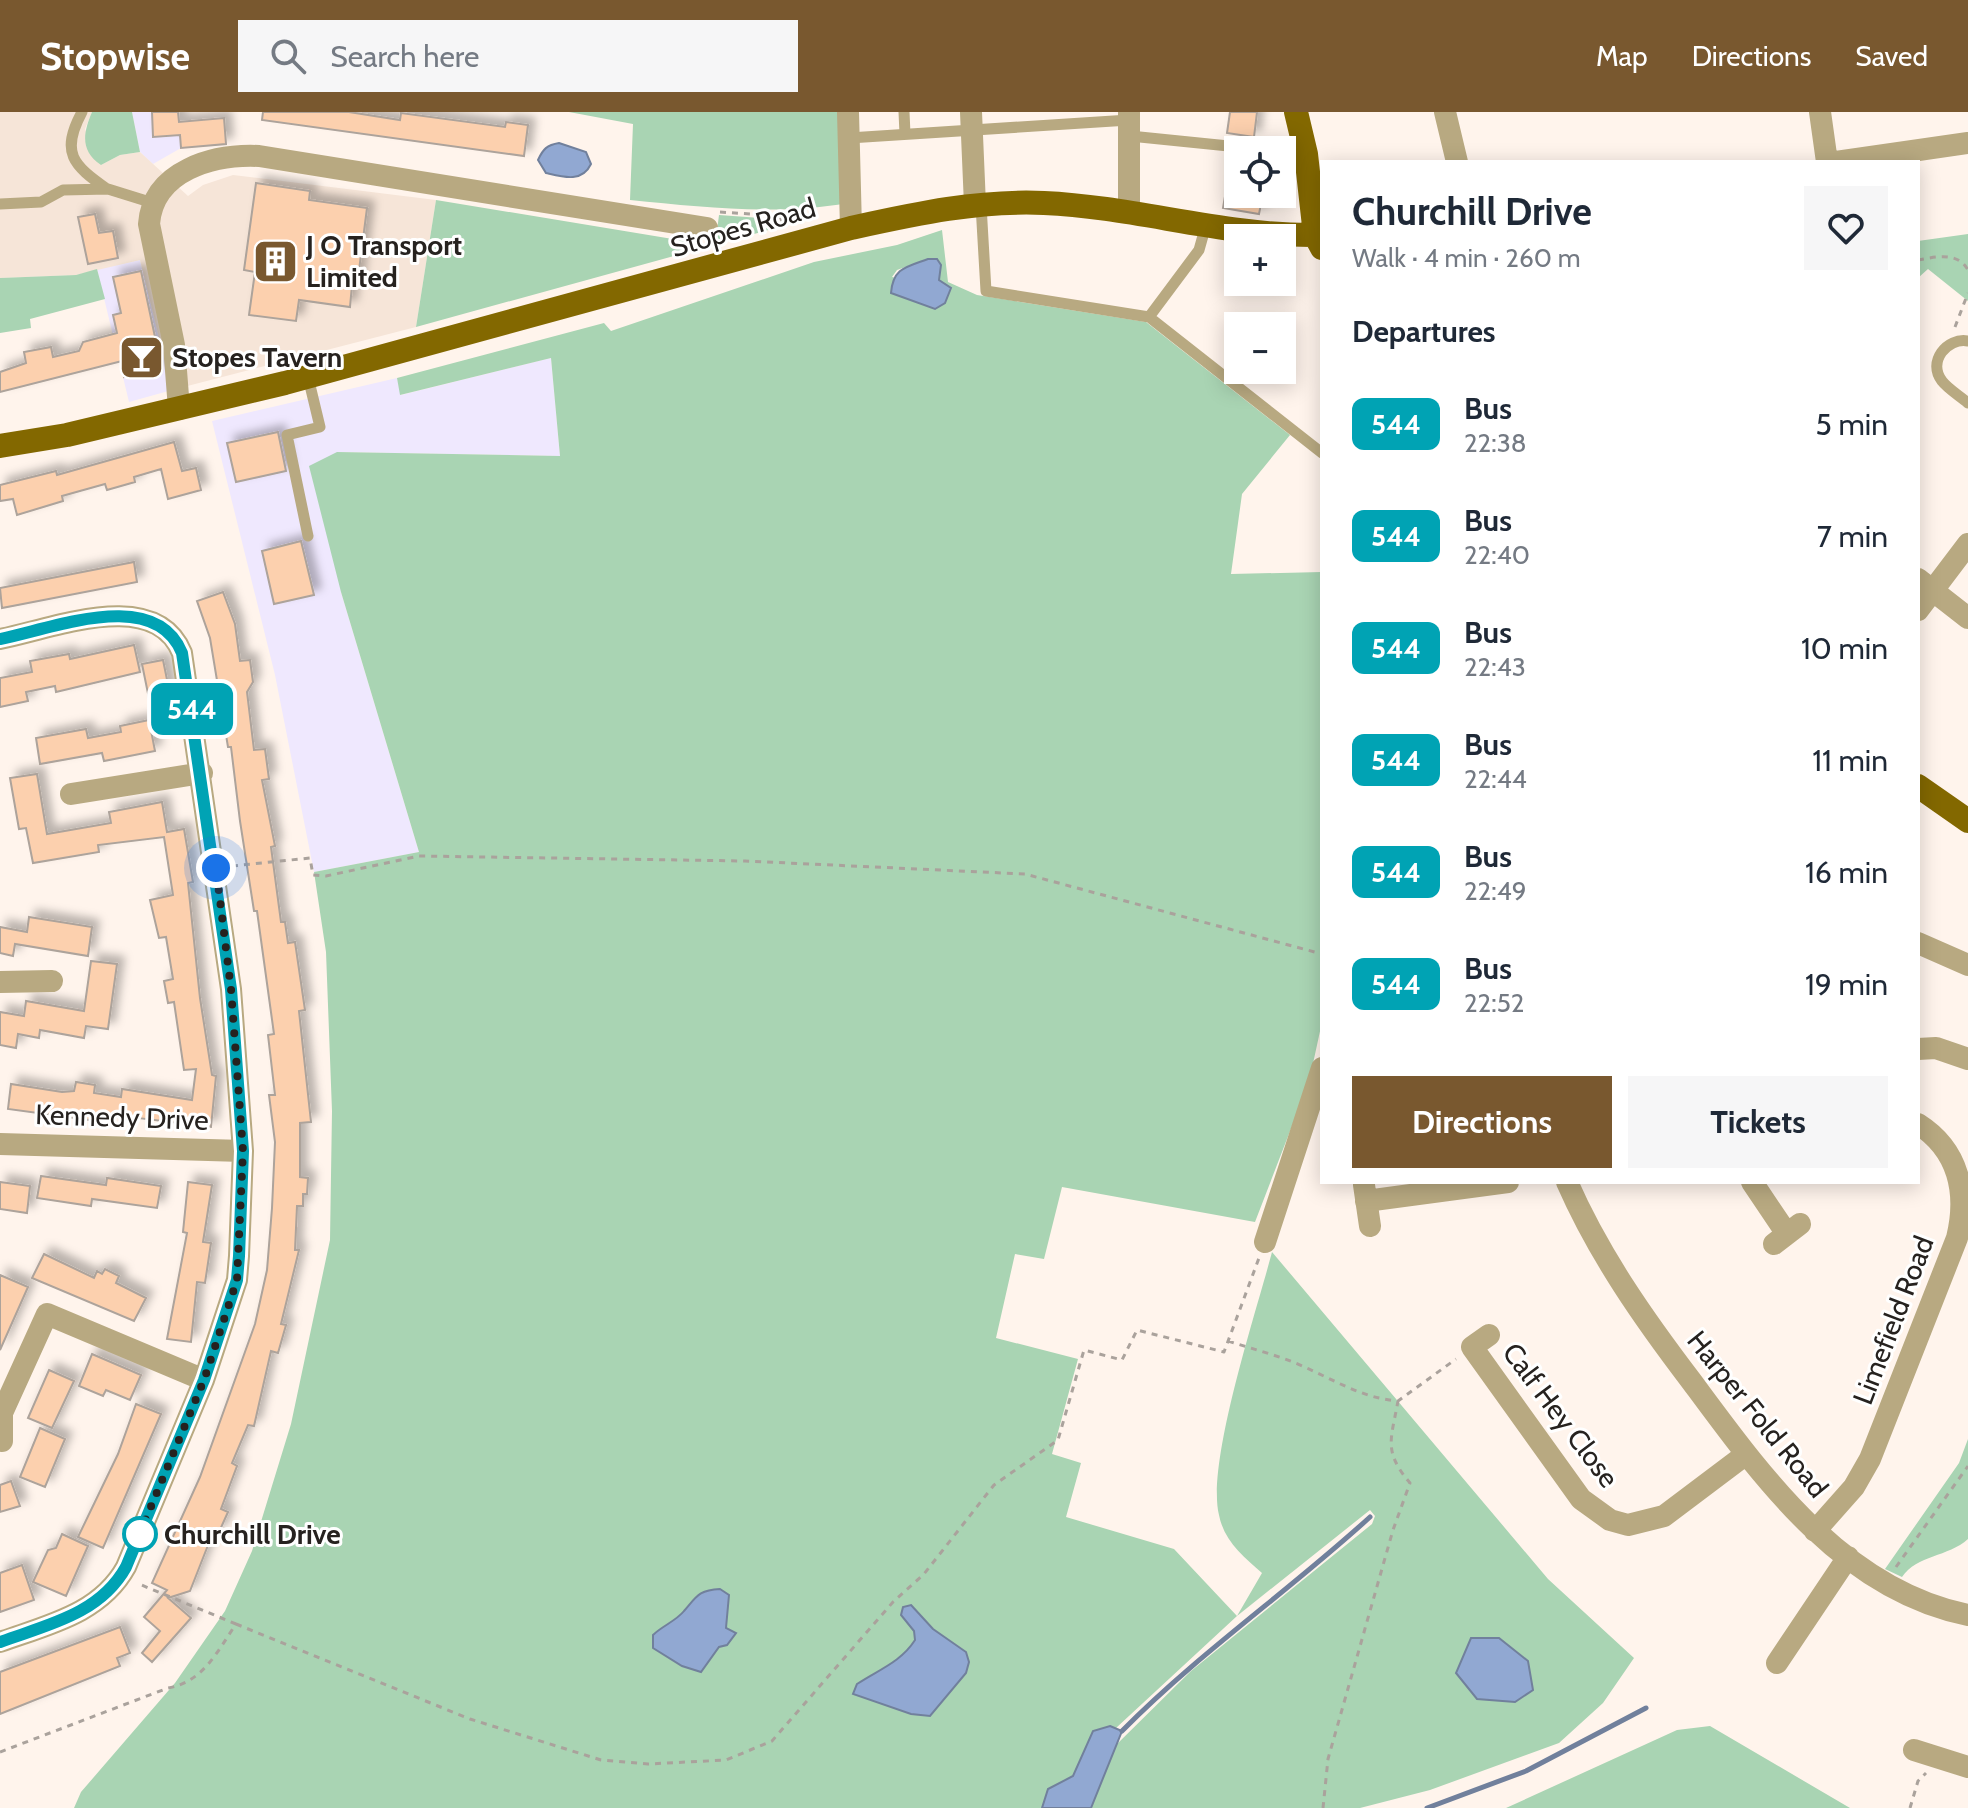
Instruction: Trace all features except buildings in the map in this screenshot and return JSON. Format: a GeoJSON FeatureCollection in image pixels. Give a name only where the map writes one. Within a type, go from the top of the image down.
{"type":"FeatureCollection","features":[{"type":"Feature","properties":{"kind":"main road"},"geometry":{"type":"LineString","coordinates":[[1295,136],[1296,112]]}},
{"type":"Feature","properties":{"kind":"main road"},"geometry":{"type":"LineString","coordinates":[[1296,160],[1320,239]]}},
{"type":"Feature","properties":{"kind":"main road","name":"Stopes Road"},"geometry":{"type":"LineString","coordinates":[[0,446],[308,377],[851,228],[978,204],[1044,203],[1129,212],[1265,235],[1320,239]]}},
{"type":"Feature","properties":{"kind":"main road"},"geometry":{"type":"LineString","coordinates":[[1920,787],[1968,821]]}},
{"type":"Feature","properties":{"kind":"street"},"geometry":{"type":"LineString","coordinates":[[848,112],[851,228]]}},
{"type":"Feature","properties":{"kind":"street"},"geometry":{"type":"LineString","coordinates":[[1445,112],[1457,160]]}},
{"type":"Feature","properties":{"kind":"street"},"geometry":{"type":"LineString","coordinates":[[1820,112],[1827,160]]}},
{"type":"Feature","properties":{"kind":"street"},"geometry":{"type":"LineString","coordinates":[[972,120],[978,204]]}},
{"type":"Feature","properties":{"kind":"street"},"geometry":{"type":"LineString","coordinates":[[1129,123],[1129,212]]}},
{"type":"Feature","properties":{"kind":"street"},"geometry":{"type":"LineString","coordinates":[[1850,160],[1968,143]]}},
{"type":"Feature","properties":{"kind":"street","name":"Stopes Road"},"geometry":{"type":"LineString","coordinates":[[153,203],[163,188],[189,168],[228,155],[259,156],[707,228]]}},
{"type":"Feature","properties":{"kind":"street"},"geometry":{"type":"LineString","coordinates":[[153,203],[149,224],[188,406]]}},
{"type":"Feature","properties":{"kind":"street"},"geometry":{"type":"LineString","coordinates":[[1968,544],[1925,585],[1968,618]]}},
{"type":"Feature","properties":{"kind":"street"},"geometry":{"type":"LineString","coordinates":[[0,639],[114,616],[135,615],[165,626],[176,638],[182,653],[216,868],[231,989],[243,1151],[237,1280],[204,1380],[121,1576],[106,1593],[78,1614],[0,1642]]}},
{"type":"Feature","properties":{"kind":"street"},"geometry":{"type":"LineString","coordinates":[[71,794],[202,773]]}},
{"type":"Feature","properties":{"kind":"street"},"geometry":{"type":"LineString","coordinates":[[1920,945],[1968,965]]}},
{"type":"Feature","properties":{"kind":"street"},"geometry":{"type":"LineString","coordinates":[[0,982],[52,981]]}},
{"type":"Feature","properties":{"kind":"street"},"geometry":{"type":"LineString","coordinates":[[1920,1049],[1936,1048],[1968,1059]]}},
{"type":"Feature","properties":{"kind":"street"},"geometry":{"type":"LineString","coordinates":[[1265,1242],[1320,1074]]}},
{"type":"Feature","properties":{"kind":"street","name":"Limefield Road"},"geometry":{"type":"LineString","coordinates":[[1815,1531],[1854,1487],[1870,1459],[1957,1238],[1963,1214],[1962,1185],[1952,1160],[1920,1126]]}},
{"type":"Feature","properties":{"kind":"street","name":"Kennedy Drive"},"geometry":{"type":"LineString","coordinates":[[0,1144],[243,1151]]}},
{"type":"Feature","properties":{"kind":"street"},"geometry":{"type":"LineString","coordinates":[[1370,1226],[1365,1193],[1482,1184]]}},
{"type":"Feature","properties":{"kind":"street","name":"Harper Fold Road"},"geometry":{"type":"LineString","coordinates":[[1568,1184],[1637,1309],[1745,1455],[1815,1531],[1884,1583],[1938,1608],[1968,1615]]}},
{"type":"Feature","properties":{"kind":"street"},"geometry":{"type":"LineString","coordinates":[[1753,1184],[1787,1234]]}},
{"type":"Feature","properties":{"kind":"street"},"geometry":{"type":"LineString","coordinates":[[2,1441],[2,1413],[47,1314],[204,1380]]}},
{"type":"Feature","properties":{"kind":"street","name":"Calf Hey Close"},"geometry":{"type":"LineString","coordinates":[[1480,1341],[1581,1499],[1610,1520],[1628,1525],[1664,1516],[1745,1455]]}},
{"type":"Feature","properties":{"kind":"street"},"geometry":{"type":"LineString","coordinates":[[1776,1662],[1848,1557]]}},
{"type":"Feature","properties":{"kind":"street"},"geometry":{"type":"LineString","coordinates":[[1924,1760],[1968,1767]]}},
{"type":"Feature","properties":{"kind":"lane"},"geometry":{"type":"LineString","coordinates":[[82,112],[73,128],[72,155],[76,165],[108,189]]}},
{"type":"Feature","properties":{"kind":"lane"},"geometry":{"type":"LineString","coordinates":[[904,112],[905,134]]}},
{"type":"Feature","properties":{"kind":"lane"},"geometry":{"type":"LineString","coordinates":[[849,138],[905,134],[972,120],[1129,123],[1224,141]]}},
{"type":"Feature","properties":{"kind":"lane"},"geometry":{"type":"LineString","coordinates":[[0,204],[41,202],[63,190],[108,189],[153,203]]}},
{"type":"Feature","properties":{"kind":"lane"},"geometry":{"type":"LineString","coordinates":[[978,204],[986,291],[1149,317],[1320,451]]}},
{"type":"Feature","properties":{"kind":"lane"},"geometry":{"type":"LineString","coordinates":[[1149,317],[1199,250],[1206,225]]}},
{"type":"Feature","properties":{"kind":"lane"},"geometry":{"type":"LineString","coordinates":[[1968,341],[1953,342],[1940,352],[1939,375],[1968,403]]}},
{"type":"Feature","properties":{"kind":"lane"},"geometry":{"type":"LineString","coordinates":[[308,377],[320,427],[287,435],[308,536]]}},
{"type":"Feature","properties":{"kind":"path"},"geometry":{"type":"LineString","coordinates":[[707,228],[714,212],[780,216],[790,245]]}},
{"type":"Feature","properties":{"kind":"path"},"geometry":{"type":"LineString","coordinates":[[1920,260],[1950,257],[1959,259],[1968,270]]}},
{"type":"Feature","properties":{"kind":"path"},"geometry":{"type":"LineString","coordinates":[[1953,342],[1955,327],[1968,293]]}},
{"type":"Feature","properties":{"kind":"path"},"geometry":{"type":"LineString","coordinates":[[216,868],[310,858],[313,875],[326,876],[419,856],[745,861],[1025,874],[1320,953]]}},
{"type":"Feature","properties":{"kind":"path"},"geometry":{"type":"LineString","coordinates":[[121,1576],[470,1719],[601,1760],[648,1764],[726,1760],[772,1741],[893,1602],[924,1574],[994,1485],[1058,1440],[1084,1350],[1122,1360],[1137,1330],[1224,1352],[1265,1242]]}},
{"type":"Feature","properties":{"kind":"path"},"geometry":{"type":"LineString","coordinates":[[1228,1341],[1293,1362],[1364,1395],[1398,1401]]}},
{"type":"Feature","properties":{"kind":"path"},"geometry":{"type":"LineString","coordinates":[[1323,1808],[1328,1759],[1393,1530],[1410,1483],[1393,1463],[1391,1451],[1398,1401],[1480,1341]]}},
{"type":"Feature","properties":{"kind":"path"},"geometry":{"type":"LineString","coordinates":[[1884,1583],[1968,1466]]}},
{"type":"Feature","properties":{"kind":"path"},"geometry":{"type":"LineString","coordinates":[[0,1752],[168,1688],[184,1685],[207,1668],[236,1624]]}},
{"type":"Feature","properties":{"kind":"path"},"geometry":{"type":"LineString","coordinates":[[1910,1808],[1924,1760]]}},
{"type":"Feature","properties":{"kind":"shaded area"},"geometry":{"type":"Polygon","coordinates":[[[0,112],[92,112],[85,129],[101,165],[120,155],[140,152],[188,196],[203,185],[233,175],[436,200],[416,327],[172,390],[140,260],[76,275],[0,278],[0,112]]]}},
{"type":"Feature","properties":{"kind":"shaded area"},"geometry":{"type":"Polygon","coordinates":[[[132,112],[178,112],[181,148],[153,164],[140,152],[132,112]]]}},
{"type":"Feature","properties":{"kind":"shaded area"},"geometry":{"type":"Polygon","coordinates":[[[140,260],[172,390],[129,402],[97,269],[140,260]]]}},
{"type":"Feature","properties":{"kind":"shaded area"},"geometry":{"type":"Polygon","coordinates":[[[551,358],[560,456],[337,452],[341,592],[419,852],[314,872],[275,675],[212,421],[397,378],[401,395],[551,358]]]}},
{"type":"Feature","properties":{"kind":"green space"},"geometry":{"type":"Polygon","coordinates":[[[92,112],[132,112],[140,152],[120,155],[101,165],[94,160],[85,141],[92,112]]]}},
{"type":"Feature","properties":{"kind":"green space"},"geometry":{"type":"Polygon","coordinates":[[[569,112],[844,112],[848,203],[766,210],[630,200],[633,124],[569,112]]]}},
{"type":"Feature","properties":{"kind":"green space"},"geometry":{"type":"Polygon","coordinates":[[[436,200],[712,246],[416,327],[436,200]]]}},
{"type":"Feature","properties":{"kind":"green space"},"geometry":{"type":"Polygon","coordinates":[[[719,215],[773,219],[772,229],[715,245],[719,215]]]}},
{"type":"Feature","properties":{"kind":"green space"},"geometry":{"type":"Polygon","coordinates":[[[942,230],[948,282],[977,295],[1146,322],[1290,435],[1242,494],[1231,574],[1320,572],[1320,1031],[1309,1082],[1255,1222],[1062,1187],[1044,1259],[1015,1254],[996,1338],[1078,1359],[1052,1454],[1081,1463],[1066,1517],[1174,1549],[1237,1616],[1116,1728],[1110,1726],[1092,1734],[1073,1776],[1048,1789],[1042,1808],[74,1808],[81,1792],[175,1683],[225,1611],[252,1551],[291,1424],[330,1240],[332,1111],[326,952],[314,872],[419,852],[341,592],[309,466],[337,452],[560,456],[551,358],[400,395],[397,378],[604,323],[611,331],[814,262],[897,245],[942,230]],[[928,259],[897,270],[892,277],[951,288],[939,280],[940,271],[928,259]]]}},
{"type":"Feature","properties":{"kind":"green space"},"geometry":{"type":"Polygon","coordinates":[[[1968,234],[1968,301],[1928,269],[1920,276],[1920,241],[1968,234]]]}},
{"type":"Feature","properties":{"kind":"green space"},"geometry":{"type":"Polygon","coordinates":[[[97,269],[105,299],[30,319],[31,328],[0,333],[0,278],[76,275],[97,269]]]}},
{"type":"Feature","properties":{"kind":"green space"},"geometry":{"type":"Polygon","coordinates":[[[1272,1252],[1548,1579],[1634,1658],[1603,1703],[1559,1743],[1430,1790],[1360,1808],[1091,1808],[1117,1744],[1191,1671],[1372,1524],[1375,1516],[1370,1510],[1237,1616],[1262,1573],[1225,1533],[1219,1515],[1217,1491],[1226,1424],[1272,1252]]]}},
{"type":"Feature","properties":{"kind":"green space"},"geometry":{"type":"Polygon","coordinates":[[[1968,1439],[1968,1539],[1916,1564],[1902,1577],[1885,1569],[1959,1463],[1968,1439]]]}},
{"type":"Feature","properties":{"kind":"green space"},"geometry":{"type":"Polygon","coordinates":[[[1710,1726],[1850,1808],[1506,1808],[1677,1730],[1710,1726]]]}},
{"type":"Feature","properties":{"kind":"water"},"geometry":{"type":"Polygon","coordinates":[[[559,143],[586,152],[591,164],[583,174],[572,177],[546,173],[538,160],[546,148],[559,143]]]}},
{"type":"Feature","properties":{"kind":"water"},"geometry":{"type":"Polygon","coordinates":[[[928,259],[937,259],[941,265],[939,280],[951,288],[945,303],[935,309],[891,293],[898,273],[928,259]]]}},
{"type":"Feature","properties":{"kind":"water"},"geometry":{"type":"Polygon","coordinates":[[[720,1589],[729,1595],[726,1628],[736,1633],[727,1645],[719,1647],[701,1672],[682,1666],[653,1648],[653,1635],[681,1615],[699,1595],[720,1589]]]}},
{"type":"Feature","properties":{"kind":"water"},"geometry":{"type":"Polygon","coordinates":[[[911,1605],[933,1629],[966,1652],[969,1662],[966,1673],[930,1716],[911,1714],[853,1694],[857,1684],[896,1660],[915,1640],[914,1631],[901,1615],[903,1607],[911,1605]]]}},
{"type":"Feature","properties":{"kind":"water"},"geometry":{"type":"Polygon","coordinates":[[[1471,1638],[1499,1638],[1528,1661],[1533,1690],[1515,1702],[1477,1699],[1456,1673],[1471,1638]]]}},
{"type":"Feature","properties":{"kind":"water"},"geometry":{"type":"Polygon","coordinates":[[[1110,1726],[1122,1731],[1091,1808],[1042,1808],[1048,1789],[1073,1776],[1093,1731],[1110,1726]]]}},
{"type":"Feature","properties":{"kind":"waterway"},"geometry":{"type":"LineString","coordinates":[[1122,1731],[1182,1675],[1370,1517]]}},
{"type":"Feature","properties":{"kind":"waterway"},"geometry":{"type":"LineString","coordinates":[[1427,1808],[1526,1771],[1646,1708]]}},
{"type":"Feature","properties":{"kind":"bus line","name":"544"},"geometry":{"type":"LineString","coordinates":[[0,639],[114,616],[135,615],[165,626],[176,638],[182,653],[223,919],[238,1063],[243,1151],[237,1280],[204,1380],[126,1567],[114,1586],[78,1614],[0,1642]]}},
{"type":"Feature","properties":{"kind":"place","name":"J O Transport Limited"},"geometry":{"type":"Point","coordinates":[275,261]}},
{"type":"Feature","properties":{"kind":"place","name":"Stopes Tavern"},"geometry":{"type":"Point","coordinates":[141,357]}},
{"type":"Feature","properties":{"kind":"place","name":"Churchill Drive"},"geometry":{"type":"Point","coordinates":[140,1534]}},
{"type":"Feature","properties":{"kind":"route"},"geometry":{"type":"LineString","coordinates":[[140,1534],[137,1540],[204,1380],[237,1280],[243,1151],[231,989],[216,868]]}}]}
